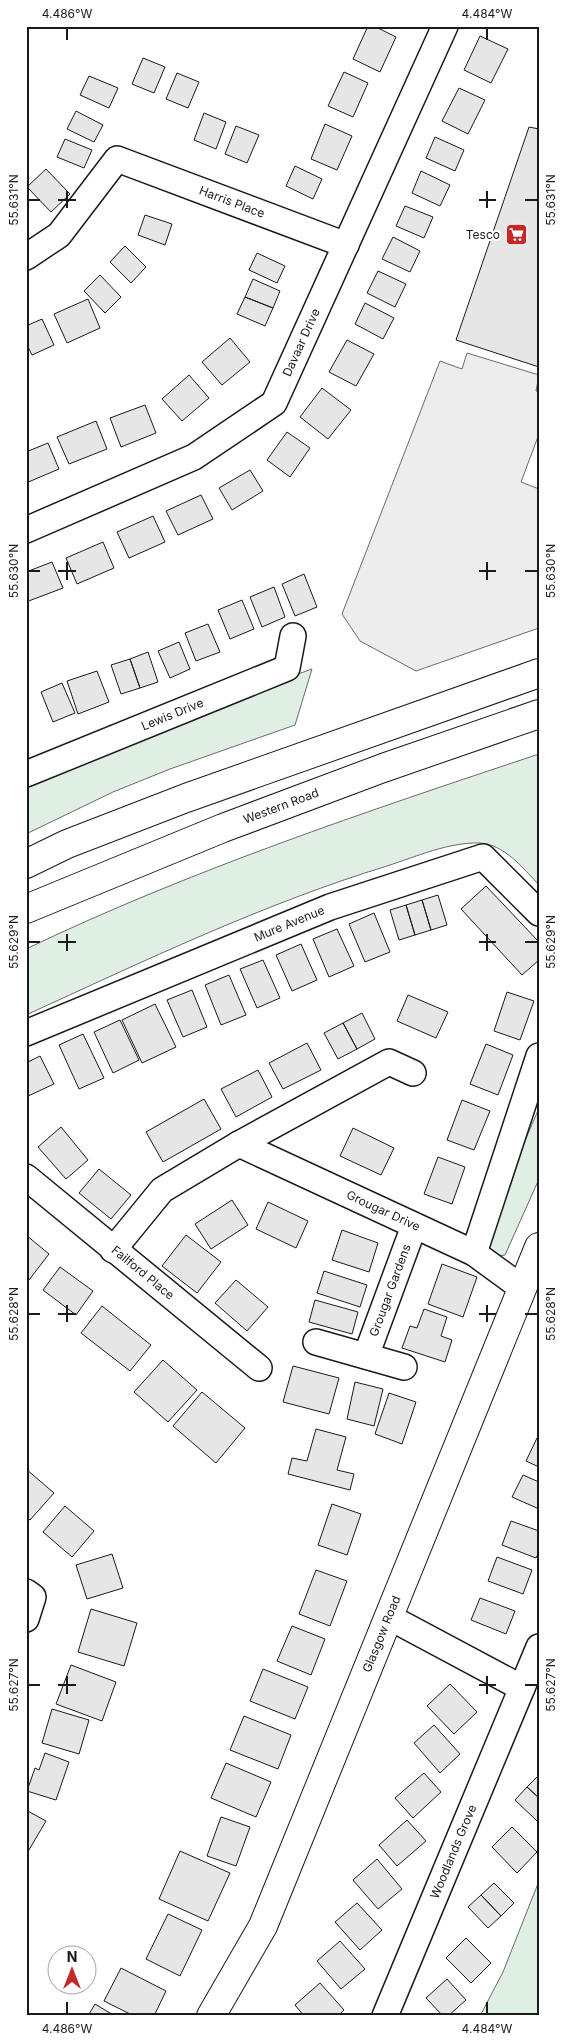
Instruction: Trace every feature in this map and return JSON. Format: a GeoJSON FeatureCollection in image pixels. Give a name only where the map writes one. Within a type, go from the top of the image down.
{"type":"FeatureCollection","features":[{"type":"Feature","properties":{"kind":"main road"},"geometry":{"type":"LineString","coordinates":[[26,864],[67,844],[186,798],[539,673]]}},
{"type":"Feature","properties":{"kind":"main road","name":"Western Road"},"geometry":{"type":"LineString","coordinates":[[26,909],[232,824],[383,768],[539,714]]}},
{"type":"Feature","properties":{"kind":"main road","name":"Glasgow Road"},"geometry":{"type":"LineString","coordinates":[[211,2016],[263,1926],[522,1288],[537,1256]]}},
{"type":"Feature","properties":{"kind":"street","name":"Davaar Drive"},"geometry":{"type":"LineString","coordinates":[[26,530],[194,457],[274,403],[445,26]]}},
{"type":"Feature","properties":{"kind":"street","name":"Harris Place"},"geometry":{"type":"LineString","coordinates":[[26,257],[59,235],[117,159],[346,245]]}},
{"type":"Feature","properties":{"kind":"street","name":"Lewis Drive"},"geometry":{"type":"LineString","coordinates":[[26,774],[287,668],[293,636]]}},
{"type":"Feature","properties":{"kind":"street","name":"Mure Avenue"},"geometry":{"type":"LineString","coordinates":[[26,1034],[330,907],[483,857],[539,913]]}},
{"type":"Feature","properties":{"kind":"street"},"geometry":{"type":"LineString","coordinates":[[474,1253],[539,1056]]}},
{"type":"Feature","properties":{"kind":"street"},"geometry":{"type":"LineString","coordinates":[[114,1250],[162,1190],[239,1144],[389,1062],[414,1073]]}},
{"type":"Feature","properties":{"kind":"street","name":"Grougar Drive"},"geometry":{"type":"LineString","coordinates":[[239,1144],[474,1253],[522,1288]]}},
{"type":"Feature","properties":{"kind":"street","name":"Failford Place"},"geometry":{"type":"LineString","coordinates":[[26,1177],[259,1368]]}},
{"type":"Feature","properties":{"kind":"street","name":"Grougar Gardens"},"geometry":{"type":"LineString","coordinates":[[366,1356],[414,1226]]}},
{"type":"Feature","properties":{"kind":"street"},"geometry":{"type":"LineString","coordinates":[[316,1342],[404,1367]]}},
{"type":"Feature","properties":{"kind":"street"},"geometry":{"type":"LineString","coordinates":[[26,1592],[33,1597],[26,1619]]}},
{"type":"Feature","properties":{"kind":"street"},"geometry":{"type":"LineString","coordinates":[[389,1617],[522,1688]]}},
{"type":"Feature","properties":{"kind":"street","name":"Woodlands Grove"},"geometry":{"type":"LineString","coordinates":[[385,2016],[539,1647]]}},
{"type":"Feature","properties":{"kind":"green space"},"geometry":{"type":"Polygon","coordinates":[[[312,669],[295,725],[170,769],[113,792],[26,834],[26,782],[256,689],[312,669]]]}},
{"type":"Feature","properties":{"kind":"green space"},"geometry":{"type":"Polygon","coordinates":[[[539,754],[539,885],[505,852],[488,844],[468,843],[444,847],[341,881],[204,934],[26,1015],[26,949],[151,893],[215,868],[344,820],[539,754]]]}},
{"type":"Feature","properties":{"kind":"green space"},"geometry":{"type":"Polygon","coordinates":[[[539,1108],[539,1179],[505,1255],[498,1256],[488,1250],[500,1199],[539,1108]]]}},
{"type":"Feature","properties":{"kind":"green space"},"geometry":{"type":"Polygon","coordinates":[[[539,1881],[539,2016],[480,2016],[503,1972],[539,1881]]]}},
{"type":"Feature","properties":{"kind":"shaded area"},"geometry":{"type":"Polygon","coordinates":[[[467,353],[539,375],[536,391],[539,392],[539,434],[521,482],[539,489],[539,628],[416,671],[360,641],[342,614],[440,361],[462,369],[467,353]]]}},
{"type":"Feature","properties":{"kind":"building"},"geometry":{"type":"Polygon","coordinates":[[[368,26],[374,26],[396,37],[380,72],[353,59],[368,26]]]}},
{"type":"Feature","properties":{"kind":"building"},"geometry":{"type":"Polygon","coordinates":[[[480,36],[508,49],[491,83],[464,70],[480,36]]]}},
{"type":"Feature","properties":{"kind":"building"},"geometry":{"type":"Polygon","coordinates":[[[143,58],[165,67],[154,93],[132,84],[143,58]]]}},
{"type":"Feature","properties":{"kind":"building"},"geometry":{"type":"Polygon","coordinates":[[[344,72],[368,83],[353,117],[328,106],[344,72]]]}},
{"type":"Feature","properties":{"kind":"building"},"geometry":{"type":"Polygon","coordinates":[[[177,73],[199,82],[188,108],[166,99],[177,73]]]}},
{"type":"Feature","properties":{"kind":"building"},"geometry":{"type":"Polygon","coordinates":[[[89,76],[118,88],[109,108],[80,95],[89,76]]]}},
{"type":"Feature","properties":{"kind":"building"},"geometry":{"type":"Polygon","coordinates":[[[459,88],[485,100],[468,134],[442,121],[459,88]]]}},
{"type":"Feature","properties":{"kind":"building"},"geometry":{"type":"Polygon","coordinates":[[[76,111],[103,125],[94,142],[67,129],[76,111]]]}},
{"type":"Feature","properties":{"kind":"building"},"geometry":{"type":"Polygon","coordinates":[[[204,113],[226,122],[216,149],[194,140],[204,113]]]}},
{"type":"Feature","properties":{"kind":"building"},"geometry":{"type":"Polygon","coordinates":[[[325,124],[352,136],[337,170],[311,159],[325,124]]]}},
{"type":"Feature","properties":{"kind":"building"},"geometry":{"type":"Polygon","coordinates":[[[236,126],[259,135],[247,163],[225,154],[236,126]]]}},
{"type":"Feature","properties":{"kind":"building","name":"Tesco"},"geometry":{"type":"Polygon","coordinates":[[[529,127],[539,129],[539,367],[456,340],[529,127]]]}},
{"type":"Feature","properties":{"kind":"building"},"geometry":{"type":"Polygon","coordinates":[[[435,137],[464,150],[455,171],[426,158],[435,137]]]}},
{"type":"Feature","properties":{"kind":"building"},"geometry":{"type":"Polygon","coordinates":[[[65,139],[92,150],[84,168],[57,157],[65,139]]]}},
{"type":"Feature","properties":{"kind":"building"},"geometry":{"type":"Polygon","coordinates":[[[295,166],[322,179],[313,199],[286,186],[295,166]]]}},
{"type":"Feature","properties":{"kind":"building"},"geometry":{"type":"Polygon","coordinates":[[[46,169],[70,194],[51,212],[27,187],[46,169]]]}},
{"type":"Feature","properties":{"kind":"building"},"geometry":{"type":"Polygon","coordinates":[[[421,171],[450,185],[440,206],[412,193],[421,171]]]}},
{"type":"Feature","properties":{"kind":"building"},"geometry":{"type":"Polygon","coordinates":[[[405,206],[433,217],[424,238],[396,226],[405,206]]]}},
{"type":"Feature","properties":{"kind":"building"},"geometry":{"type":"Polygon","coordinates":[[[145,215],[172,224],[165,245],[138,235],[145,215]]]}},
{"type":"Feature","properties":{"kind":"building"},"geometry":{"type":"Polygon","coordinates":[[[393,237],[420,251],[410,272],[382,259],[393,237]]]}},
{"type":"Feature","properties":{"kind":"building"},"geometry":{"type":"Polygon","coordinates":[[[125,246],[146,267],[131,283],[110,262],[125,246]]]}},
{"type":"Feature","properties":{"kind":"building"},"geometry":{"type":"Polygon","coordinates":[[[257,253],[285,266],[277,283],[249,270],[257,253]]]}},
{"type":"Feature","properties":{"kind":"building"},"geometry":{"type":"Polygon","coordinates":[[[378,271],[406,284],[395,307],[367,293],[378,271]]]}},
{"type":"Feature","properties":{"kind":"building"},"geometry":{"type":"Polygon","coordinates":[[[100,275],[121,297],[105,313],[84,291],[100,275]]]}},
{"type":"Feature","properties":{"kind":"building"},"geometry":{"type":"Polygon","coordinates":[[[253,279],[280,291],[273,308],[245,297],[253,279]]]}},
{"type":"Feature","properties":{"kind":"building"},"geometry":{"type":"Polygon","coordinates":[[[245,297],[273,308],[265,326],[237,314],[245,297]]]}},
{"type":"Feature","properties":{"kind":"building"},"geometry":{"type":"Polygon","coordinates":[[[88,299],[100,328],[67,343],[54,314],[88,299]]]}},
{"type":"Feature","properties":{"kind":"building"},"geometry":{"type":"Polygon","coordinates":[[[365,303],[394,318],[383,339],[355,324],[365,303]]]}},
{"type":"Feature","properties":{"kind":"building"},"geometry":{"type":"Polygon","coordinates":[[[42,319],[54,345],[32,355],[26,343],[26,326],[42,319]]]}},
{"type":"Feature","properties":{"kind":"building"},"geometry":{"type":"Polygon","coordinates":[[[230,338],[250,362],[222,385],[202,362],[230,338]]]}},
{"type":"Feature","properties":{"kind":"building"},"geometry":{"type":"Polygon","coordinates":[[[347,340],[374,354],[356,386],[329,372],[347,340]]]}},
{"type":"Feature","properties":{"kind":"building"},"geometry":{"type":"Polygon","coordinates":[[[189,375],[209,398],[182,421],[162,399],[189,375]]]}},
{"type":"Feature","properties":{"kind":"building"},"geometry":{"type":"Polygon","coordinates":[[[322,388],[351,410],[328,439],[300,417],[322,388]]]}},
{"type":"Feature","properties":{"kind":"building"},"geometry":{"type":"Polygon","coordinates":[[[145,405],[156,433],[121,447],[110,418],[145,405]]]}},
{"type":"Feature","properties":{"kind":"building"},"geometry":{"type":"Polygon","coordinates":[[[96,421],[107,449],[69,464],[57,437],[96,421]]]}},
{"type":"Feature","properties":{"kind":"building"},"geometry":{"type":"Polygon","coordinates":[[[287,432],[310,448],[290,477],[267,460],[287,432]]]}},
{"type":"Feature","properties":{"kind":"building"},"geometry":{"type":"Polygon","coordinates":[[[48,443],[59,469],[26,483],[26,452],[48,443]]]}},
{"type":"Feature","properties":{"kind":"building"},"geometry":{"type":"Polygon","coordinates":[[[250,470],[263,491],[232,510],[219,488],[250,470]]]}},
{"type":"Feature","properties":{"kind":"building"},"geometry":{"type":"Polygon","coordinates":[[[201,495],[213,519],[178,535],[166,511],[201,495]]]}},
{"type":"Feature","properties":{"kind":"building"},"geometry":{"type":"Polygon","coordinates":[[[153,516],[165,542],[129,558],[117,532],[153,516]]]}},
{"type":"Feature","properties":{"kind":"building"},"geometry":{"type":"Polygon","coordinates":[[[103,542],[114,568],[77,584],[66,558],[103,542]]]}},
{"type":"Feature","properties":{"kind":"building"},"geometry":{"type":"Polygon","coordinates":[[[52,562],[63,588],[26,602],[26,572],[52,562]]]}},
{"type":"Feature","properties":{"kind":"building"},"geometry":{"type":"Polygon","coordinates":[[[304,574],[317,607],[295,616],[282,584],[304,574]]]}},
{"type":"Feature","properties":{"kind":"building"},"geometry":{"type":"Polygon","coordinates":[[[274,587],[285,617],[262,627],[250,597],[274,587]]]}},
{"type":"Feature","properties":{"kind":"building"},"geometry":{"type":"Polygon","coordinates":[[[242,600],[254,629],[230,639],[218,610],[242,600]]]}},
{"type":"Feature","properties":{"kind":"building"},"geometry":{"type":"Polygon","coordinates":[[[208,624],[220,652],[196,661],[185,633],[208,624]]]}},
{"type":"Feature","properties":{"kind":"building"},"geometry":{"type":"Polygon","coordinates":[[[179,642],[190,669],[170,678],[158,651],[179,642]]]}},
{"type":"Feature","properties":{"kind":"building"},"geometry":{"type":"Polygon","coordinates":[[[148,652],[158,682],[140,688],[130,659],[148,652]]]}},
{"type":"Feature","properties":{"kind":"building"},"geometry":{"type":"Polygon","coordinates":[[[130,659],[140,688],[121,694],[111,665],[130,659]]]}},
{"type":"Feature","properties":{"kind":"building"},"geometry":{"type":"Polygon","coordinates":[[[97,671],[109,702],[78,714],[67,681],[97,671]]]}},
{"type":"Feature","properties":{"kind":"building"},"geometry":{"type":"Polygon","coordinates":[[[62,683],[75,713],[53,722],[41,692],[62,683]]]}},
{"type":"Feature","properties":{"kind":"building"},"geometry":{"type":"Polygon","coordinates":[[[486,886],[539,942],[539,960],[522,975],[461,909],[486,886]]]}},
{"type":"Feature","properties":{"kind":"building"},"geometry":{"type":"Polygon","coordinates":[[[438,895],[447,925],[431,930],[422,900],[438,895]]]}},
{"type":"Feature","properties":{"kind":"building"},"geometry":{"type":"Polygon","coordinates":[[[422,900],[431,930],[415,935],[406,905],[422,900]]]}},
{"type":"Feature","properties":{"kind":"building"},"geometry":{"type":"Polygon","coordinates":[[[406,905],[415,935],[399,940],[390,910],[406,905]]]}},
{"type":"Feature","properties":{"kind":"building"},"geometry":{"type":"Polygon","coordinates":[[[374,913],[390,952],[365,962],[349,924],[374,913]]]}},
{"type":"Feature","properties":{"kind":"building"},"geometry":{"type":"Polygon","coordinates":[[[337,929],[354,966],[329,977],[313,939],[337,929]]]}},
{"type":"Feature","properties":{"kind":"building"},"geometry":{"type":"Polygon","coordinates":[[[301,944],[317,980],[292,991],[276,955],[301,944]]]}},
{"type":"Feature","properties":{"kind":"building"},"geometry":{"type":"Polygon","coordinates":[[[263,960],[280,998],[257,1008],[240,969],[263,960]]]}},
{"type":"Feature","properties":{"kind":"building"},"geometry":{"type":"Polygon","coordinates":[[[229,975],[246,1015],[221,1025],[205,985],[229,975]]]}},
{"type":"Feature","properties":{"kind":"building"},"geometry":{"type":"Polygon","coordinates":[[[192,990],[207,1027],[183,1037],[167,1000],[192,990]]]}},
{"type":"Feature","properties":{"kind":"building"},"geometry":{"type":"Polygon","coordinates":[[[507,992],[534,1001],[520,1040],[494,1031],[507,992]]]}},
{"type":"Feature","properties":{"kind":"building"},"geometry":{"type":"Polygon","coordinates":[[[408,995],[448,1012],[436,1038],[397,1021],[408,995]]]}},
{"type":"Feature","properties":{"kind":"building"},"geometry":{"type":"Polygon","coordinates":[[[155,1004],[176,1047],[142,1063],[122,1020],[155,1004]]]}},
{"type":"Feature","properties":{"kind":"building"},"geometry":{"type":"Polygon","coordinates":[[[362,1013],[375,1039],[357,1049],[343,1023],[362,1013]]]}},
{"type":"Feature","properties":{"kind":"building"},"geometry":{"type":"Polygon","coordinates":[[[120,1020],[139,1060],[113,1073],[94,1032],[120,1020]]]}},
{"type":"Feature","properties":{"kind":"building"},"geometry":{"type":"Polygon","coordinates":[[[343,1023],[357,1049],[338,1059],[324,1033],[343,1023]]]}},
{"type":"Feature","properties":{"kind":"building"},"geometry":{"type":"Polygon","coordinates":[[[83,1034],[104,1078],[79,1089],[59,1045],[83,1034]]]}},
{"type":"Feature","properties":{"kind":"building"},"geometry":{"type":"Polygon","coordinates":[[[307,1043],[321,1070],[283,1089],[269,1063],[307,1043]]]}},
{"type":"Feature","properties":{"kind":"building"},"geometry":{"type":"Polygon","coordinates":[[[486,1044],[513,1055],[498,1095],[470,1084],[486,1044]]]}},
{"type":"Feature","properties":{"kind":"building"},"geometry":{"type":"Polygon","coordinates":[[[40,1056],[54,1084],[26,1097],[26,1063],[40,1056]]]}},
{"type":"Feature","properties":{"kind":"building"},"geometry":{"type":"Polygon","coordinates":[[[258,1070],[272,1097],[236,1117],[221,1089],[258,1070]]]}},
{"type":"Feature","properties":{"kind":"building"},"geometry":{"type":"Polygon","coordinates":[[[204,1099],[221,1129],[163,1162],[146,1132],[204,1099]]]}},
{"type":"Feature","properties":{"kind":"building"},"geometry":{"type":"Polygon","coordinates":[[[462,1100],[490,1111],[474,1150],[447,1140],[462,1100]]]}},
{"type":"Feature","properties":{"kind":"building"},"geometry":{"type":"Polygon","coordinates":[[[61,1127],[88,1160],[66,1179],[38,1147],[61,1127]]]}},
{"type":"Feature","properties":{"kind":"building"},"geometry":{"type":"Polygon","coordinates":[[[353,1128],[394,1148],[381,1175],[340,1156],[353,1128]]]}},
{"type":"Feature","properties":{"kind":"building"},"geometry":{"type":"Polygon","coordinates":[[[438,1157],[465,1167],[452,1204],[424,1194],[438,1157]]]}},
{"type":"Feature","properties":{"kind":"building"},"geometry":{"type":"Polygon","coordinates":[[[99,1169],[131,1195],[111,1219],[79,1193],[99,1169]]]}},
{"type":"Feature","properties":{"kind":"building"},"geometry":{"type":"Polygon","coordinates":[[[232,1200],[248,1225],[211,1249],[195,1224],[232,1200]]]}},
{"type":"Feature","properties":{"kind":"building"},"geometry":{"type":"Polygon","coordinates":[[[268,1202],[308,1221],[296,1248],[256,1229],[268,1202]]]}},
{"type":"Feature","properties":{"kind":"building"},"geometry":{"type":"Polygon","coordinates":[[[342,1230],[378,1243],[369,1272],[332,1260],[342,1230]]]}},
{"type":"Feature","properties":{"kind":"building"},"geometry":{"type":"Polygon","coordinates":[[[26,1235],[49,1254],[29,1280],[26,1278],[26,1235]]]}},
{"type":"Feature","properties":{"kind":"building"},"geometry":{"type":"Polygon","coordinates":[[[186,1235],[221,1262],[197,1293],[162,1266],[186,1235]]]}},
{"type":"Feature","properties":{"kind":"building"},"geometry":{"type":"Polygon","coordinates":[[[442,1264],[477,1277],[463,1317],[428,1304],[442,1264]]]}},
{"type":"Feature","properties":{"kind":"building"},"geometry":{"type":"Polygon","coordinates":[[[60,1267],[93,1291],[76,1315],[43,1290],[60,1267]]]}},
{"type":"Feature","properties":{"kind":"building"},"geometry":{"type":"Polygon","coordinates":[[[324,1271],[367,1285],[360,1307],[317,1293],[324,1271]]]}},
{"type":"Feature","properties":{"kind":"building"},"geometry":{"type":"Polygon","coordinates":[[[236,1280],[268,1307],[247,1331],[215,1303],[236,1280]]]}},
{"type":"Feature","properties":{"kind":"building"},"geometry":{"type":"Polygon","coordinates":[[[315,1300],[358,1312],[352,1334],[309,1322],[315,1300]]]}},
{"type":"Feature","properties":{"kind":"building"},"geometry":{"type":"Polygon","coordinates":[[[102,1306],[151,1345],[130,1371],[81,1333],[102,1306]]]}},
{"type":"Feature","properties":{"kind":"building"},"geometry":{"type":"Polygon","coordinates":[[[424,1309],[447,1317],[441,1336],[452,1340],[445,1362],[402,1348],[410,1326],[417,1328],[424,1309]]]}},
{"type":"Feature","properties":{"kind":"building"},"geometry":{"type":"Polygon","coordinates":[[[163,1360],[197,1390],[168,1422],[134,1392],[163,1360]]]}},
{"type":"Feature","properties":{"kind":"building"},"geometry":{"type":"Polygon","coordinates":[[[293,1366],[339,1378],[329,1414],[283,1402],[293,1366]]]}},
{"type":"Feature","properties":{"kind":"building"},"geometry":{"type":"Polygon","coordinates":[[[355,1382],[383,1389],[374,1426],[347,1419],[355,1382]]]}},
{"type":"Feature","properties":{"kind":"building"},"geometry":{"type":"Polygon","coordinates":[[[202,1392],[245,1428],[216,1463],[173,1426],[202,1392]]]}},
{"type":"Feature","properties":{"kind":"building"},"geometry":{"type":"Polygon","coordinates":[[[389,1393],[416,1402],[402,1444],[375,1434],[389,1393]]]}},
{"type":"Feature","properties":{"kind":"building"},"geometry":{"type":"Polygon","coordinates":[[[316,1429],[346,1437],[337,1470],[354,1474],[350,1490],[288,1474],[292,1458],[307,1461],[316,1429]]]}},
{"type":"Feature","properties":{"kind":"building"},"geometry":{"type":"Polygon","coordinates":[[[537,1438],[539,1439],[539,1467],[526,1461],[537,1438]]]}},
{"type":"Feature","properties":{"kind":"building"},"geometry":{"type":"Polygon","coordinates":[[[26,1469],[54,1493],[30,1520],[26,1517],[26,1469]]]}},
{"type":"Feature","properties":{"kind":"building"},"geometry":{"type":"Polygon","coordinates":[[[523,1475],[539,1482],[539,1509],[512,1497],[523,1475]]]}},
{"type":"Feature","properties":{"kind":"building"},"geometry":{"type":"Polygon","coordinates":[[[332,1504],[361,1514],[347,1555],[318,1545],[332,1504]]]}},
{"type":"Feature","properties":{"kind":"building"},"geometry":{"type":"Polygon","coordinates":[[[65,1506],[94,1531],[72,1557],[43,1532],[65,1506]]]}},
{"type":"Feature","properties":{"kind":"building"},"geometry":{"type":"Polygon","coordinates":[[[511,1521],[539,1531],[539,1552],[536,1558],[502,1545],[511,1521]]]}},
{"type":"Feature","properties":{"kind":"building"},"geometry":{"type":"Polygon","coordinates":[[[112,1554],[123,1588],[87,1599],[76,1565],[112,1554]]]}},
{"type":"Feature","properties":{"kind":"building"},"geometry":{"type":"Polygon","coordinates":[[[497,1557],[532,1570],[523,1594],[488,1581],[497,1557]]]}},
{"type":"Feature","properties":{"kind":"building"},"geometry":{"type":"Polygon","coordinates":[[[316,1570],[347,1581],[330,1626],[299,1614],[316,1570]]]}},
{"type":"Feature","properties":{"kind":"building"},"geometry":{"type":"Polygon","coordinates":[[[480,1598],[515,1611],[506,1634],[471,1620],[480,1598]]]}},
{"type":"Feature","properties":{"kind":"building"},"geometry":{"type":"Polygon","coordinates":[[[91,1609],[137,1623],[124,1666],[78,1652],[91,1609]]]}},
{"type":"Feature","properties":{"kind":"building"},"geometry":{"type":"Polygon","coordinates":[[[292,1626],[325,1639],[311,1675],[277,1661],[292,1626]]]}},
{"type":"Feature","properties":{"kind":"building"},"geometry":{"type":"Polygon","coordinates":[[[71,1665],[116,1682],[102,1721],[56,1704],[71,1665]]]}},
{"type":"Feature","properties":{"kind":"building"},"geometry":{"type":"Polygon","coordinates":[[[263,1669],[308,1687],[295,1719],[250,1701],[263,1669]]]}},
{"type":"Feature","properties":{"kind":"building"},"geometry":{"type":"Polygon","coordinates":[[[450,1684],[477,1712],[454,1734],[427,1706],[450,1684]]]}},
{"type":"Feature","properties":{"kind":"building"},"geometry":{"type":"Polygon","coordinates":[[[52,1709],[89,1720],[79,1754],[42,1743],[52,1709]]]}},
{"type":"Feature","properties":{"kind":"building"},"geometry":{"type":"Polygon","coordinates":[[[244,1716],[291,1735],[278,1769],[230,1750],[244,1716]]]}},
{"type":"Feature","properties":{"kind":"building"},"geometry":{"type":"Polygon","coordinates":[[[434,1725],[460,1754],[440,1773],[414,1743],[434,1725]]]}},
{"type":"Feature","properties":{"kind":"building"},"geometry":{"type":"Polygon","coordinates":[[[45,1753],[69,1762],[56,1800],[27,1791],[35,1768],[39,1770],[45,1753]]]}},
{"type":"Feature","properties":{"kind":"building"},"geometry":{"type":"Polygon","coordinates":[[[226,1763],[271,1782],[256,1817],[211,1798],[226,1763]]]}},
{"type":"Feature","properties":{"kind":"building"},"geometry":{"type":"Polygon","coordinates":[[[424,1773],[441,1792],[413,1818],[395,1798],[424,1773]]]}},
{"type":"Feature","properties":{"kind":"building"},"geometry":{"type":"Polygon","coordinates":[[[539,1775],[539,1798],[527,1787],[539,1775]]]}},
{"type":"Feature","properties":{"kind":"building"},"geometry":{"type":"Polygon","coordinates":[[[527,1787],[539,1798],[539,1819],[537,1821],[515,1800],[527,1787]]]}},
{"type":"Feature","properties":{"kind":"building"},"geometry":{"type":"Polygon","coordinates":[[[26,1810],[46,1821],[26,1855],[26,1810]]]}},
{"type":"Feature","properties":{"kind":"building"},"geometry":{"type":"Polygon","coordinates":[[[221,1817],[250,1827],[236,1866],[207,1856],[221,1817]]]}},
{"type":"Feature","properties":{"kind":"building"},"geometry":{"type":"Polygon","coordinates":[[[407,1820],[426,1841],[397,1866],[379,1845],[407,1820]]]}},
{"type":"Feature","properties":{"kind":"building"},"geometry":{"type":"Polygon","coordinates":[[[512,1827],[537,1852],[517,1873],[492,1847],[512,1827]]]}},
{"type":"Feature","properties":{"kind":"building"},"geometry":{"type":"Polygon","coordinates":[[[180,1851],[230,1873],[208,1921],[159,1899],[180,1851]]]}},
{"type":"Feature","properties":{"kind":"building"},"geometry":{"type":"Polygon","coordinates":[[[377,1859],[402,1889],[378,1909],[353,1880],[377,1859]]]}},
{"type":"Feature","properties":{"kind":"building"},"geometry":{"type":"Polygon","coordinates":[[[494,1883],[514,1903],[501,1916],[481,1895],[494,1883]]]}},
{"type":"Feature","properties":{"kind":"building"},"geometry":{"type":"Polygon","coordinates":[[[481,1895],[501,1916],[488,1928],[468,1907],[481,1895]]]}},
{"type":"Feature","properties":{"kind":"building"},"geometry":{"type":"Polygon","coordinates":[[[357,1903],[382,1930],[360,1950],[335,1922],[357,1903]]]}},
{"type":"Feature","properties":{"kind":"building"},"geometry":{"type":"Polygon","coordinates":[[[168,1914],[202,1930],[180,1976],[146,1959],[168,1914]]]}},
{"type":"Feature","properties":{"kind":"building"},"geometry":{"type":"Polygon","coordinates":[[[466,1938],[491,1963],[471,1983],[446,1958],[466,1938]]]}},
{"type":"Feature","properties":{"kind":"building"},"geometry":{"type":"Polygon","coordinates":[[[340,1941],[365,1969],[341,1989],[317,1961],[340,1941]]]}},
{"type":"Feature","properties":{"kind":"building"},"geometry":{"type":"Polygon","coordinates":[[[121,1968],[166,1991],[154,2016],[134,2016],[104,2001],[121,1968]]]}},
{"type":"Feature","properties":{"kind":"building"},"geometry":{"type":"Polygon","coordinates":[[[447,1979],[466,2000],[448,2016],[443,2016],[426,1998],[447,1979]]]}},
{"type":"Feature","properties":{"kind":"building"},"geometry":{"type":"Polygon","coordinates":[[[320,1983],[344,2010],[338,2016],[304,2016],[295,2005],[320,1983]]]}},
{"type":"Feature","properties":{"kind":"building"},"geometry":{"type":"Polygon","coordinates":[[[95,2004],[115,2016],[88,2016],[95,2004]]]}},
{"type":"Feature","properties":{"kind":"place","name":"Tesco"},"geometry":{"type":"Point","coordinates":[516,235]}}]}
